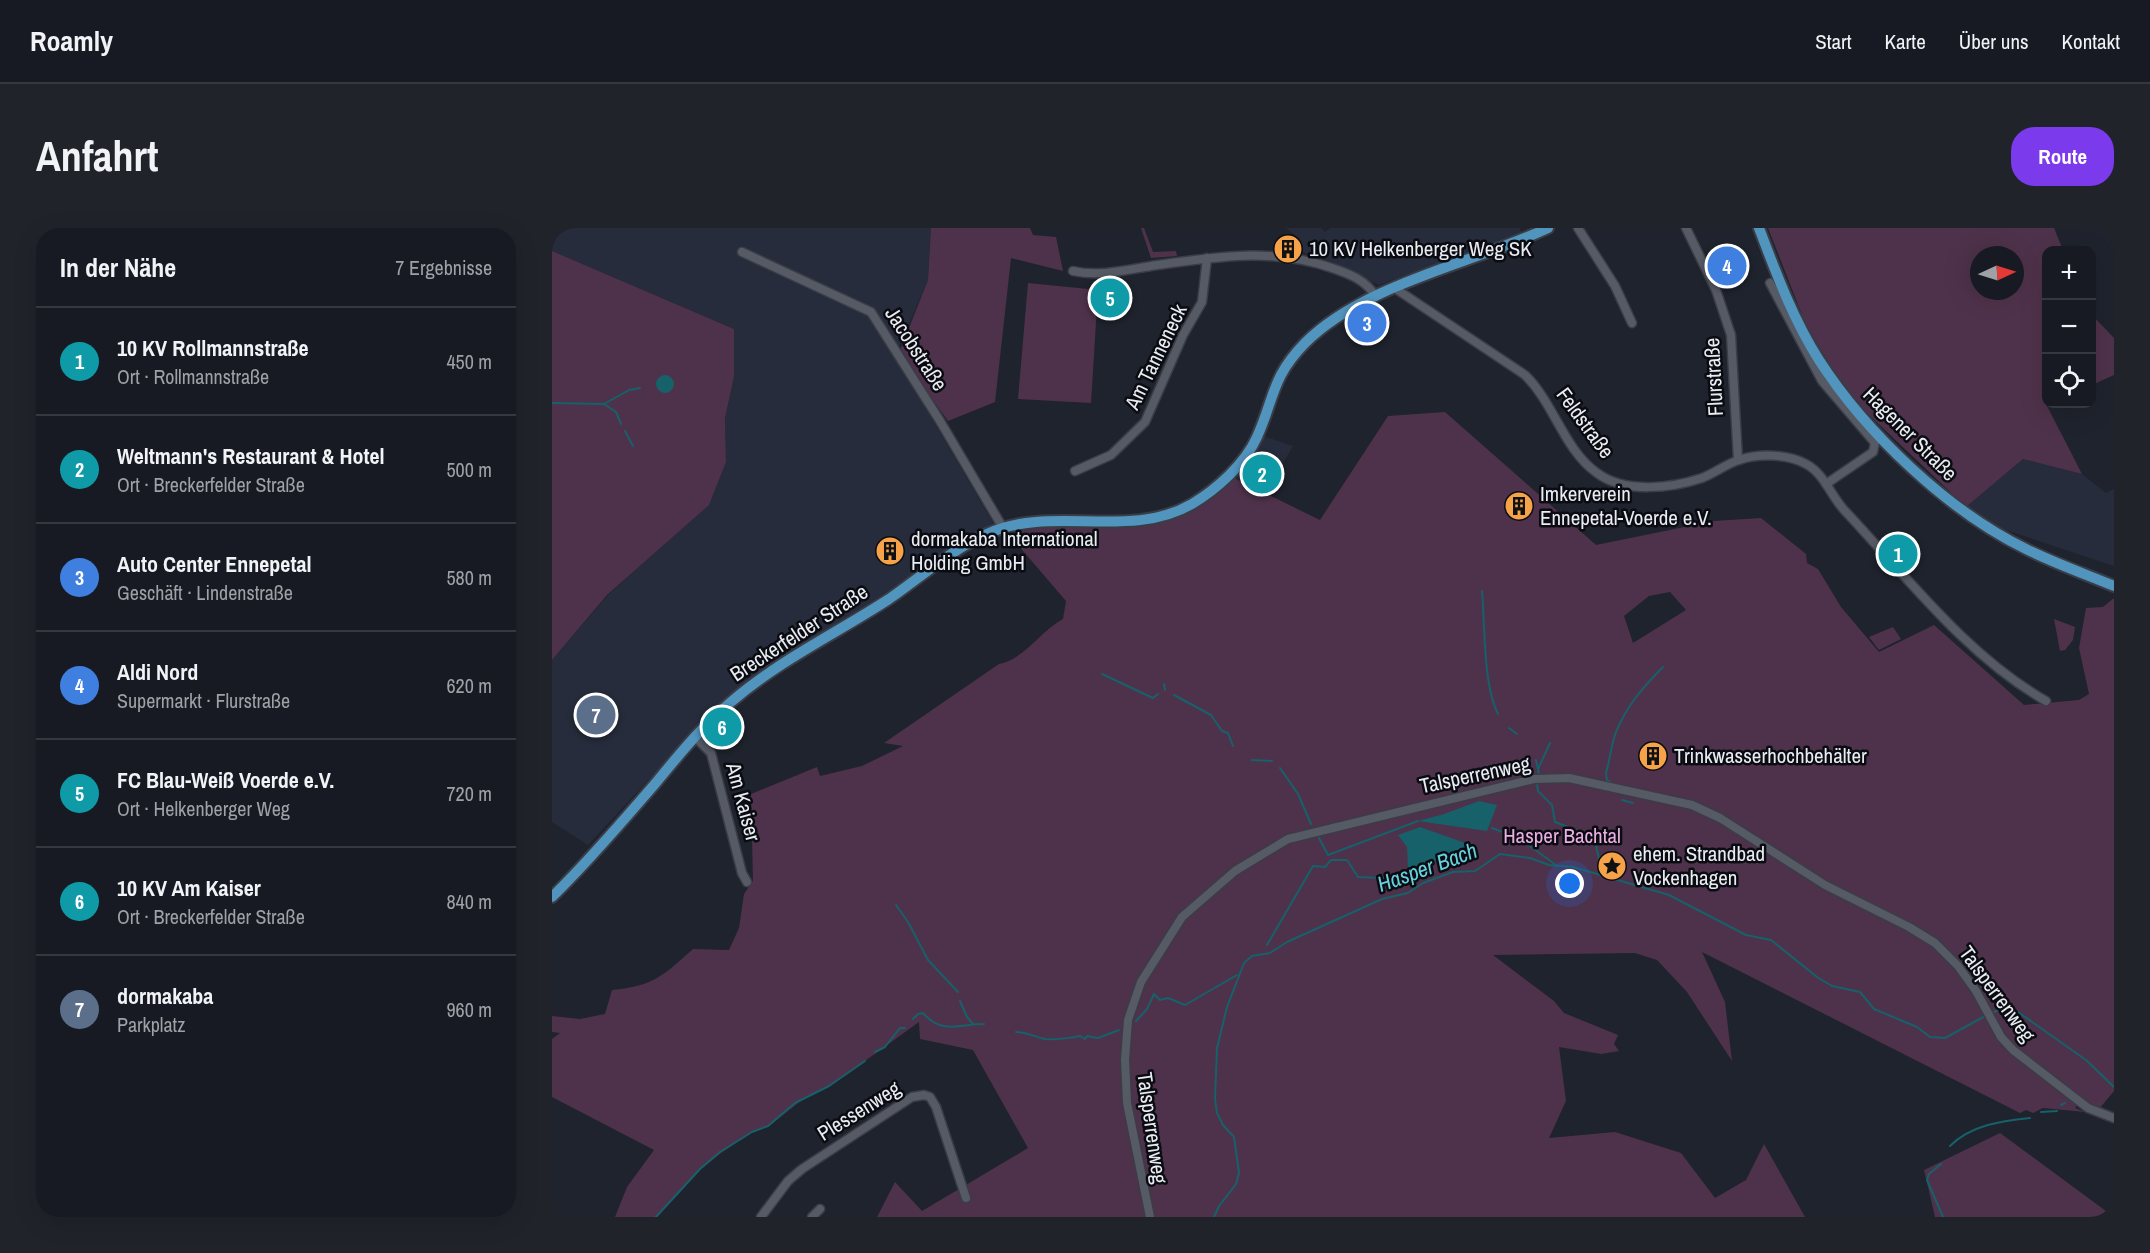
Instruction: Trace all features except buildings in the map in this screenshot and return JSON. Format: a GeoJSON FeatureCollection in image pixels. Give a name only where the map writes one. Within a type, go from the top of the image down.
{"type":"FeatureCollection","features":[{"type":"Feature","properties":{"kind":"main road","name":"Breckerfelder Straße"},"geometry":{"type":"LineString","coordinates":[[552,897],[695,737],[751,686],[890,598],[968,543],[1003,528],[1042,520],[1139,520],[1169,514],[1196,501],[1232,471],[1251,447],[1275,383],[1290,360],[1316,333],[1354,308],[1376,297],[1548,228]]}},
{"type":"Feature","properties":{"kind":"main road","name":"Hagener Straße"},"geometry":{"type":"LineString","coordinates":[[1759,228],[1786,298],[1820,361],[1846,397],[1910,466],[1961,510],[2025,549],[2114,586]]}},
{"type":"Feature","properties":{"kind":"street"},"geometry":{"type":"LineString","coordinates":[[1578,228],[1615,286],[1632,323]]}},
{"type":"Feature","properties":{"kind":"street","name":"Flurstraße"},"geometry":{"type":"LineString","coordinates":[[1686,228],[1716,291],[1731,335],[1738,460]]}},
{"type":"Feature","properties":{"kind":"street","name":"Jacobstraße"},"geometry":{"type":"LineString","coordinates":[[742,252],[871,312],[940,421],[1003,528]]}},
{"type":"Feature","properties":{"kind":"street"},"geometry":{"type":"LineString","coordinates":[[1073,271],[1085,274],[1207,258],[1264,255],[1307,259],[1348,274],[1369,285],[1376,297]]}},
{"type":"Feature","properties":{"kind":"street","name":"Am Tanneneck"},"geometry":{"type":"LineString","coordinates":[[1075,471],[1111,455],[1145,422],[1183,335],[1202,303],[1207,258]]}},
{"type":"Feature","properties":{"kind":"street"},"geometry":{"type":"LineString","coordinates":[[1770,283],[1822,381],[1875,443],[1873,452],[1826,484]]}},
{"type":"Feature","properties":{"kind":"street","name":"Feldstraße"},"geometry":{"type":"LineString","coordinates":[[1396,289],[1525,375],[1539,390],[1586,463],[1607,480],[1632,486],[1691,481],[1713,474],[1738,460],[1767,456],[1799,461],[1817,471],[1838,504],[1954,630],[1998,671],[2046,701]]}},
{"type":"Feature","properties":{"kind":"street","name":"Am Kaiser"},"geometry":{"type":"LineString","coordinates":[[695,737],[711,753],[742,873],[747,882]]}},
{"type":"Feature","properties":{"kind":"street","name":"Talsperrenweg"},"geometry":{"type":"LineString","coordinates":[[1149,1217],[1127,1103],[1125,1060],[1128,1020],[1141,982],[1182,917],[1235,871],[1288,839],[1534,779],[1569,778],[1692,805],[1825,885],[1935,943],[1958,966],[2013,1050],[2041,1074],[2088,1108],[2114,1118]]}},
{"type":"Feature","properties":{"kind":"street","name":"Plessenweg"},"geometry":{"type":"LineString","coordinates":[[761,1217],[788,1181],[802,1169],[900,1104],[920,1095],[930,1097],[936,1107],[966,1198]]}},
{"type":"Feature","properties":{"kind":"street"},"geometry":{"type":"LineString","coordinates":[[812,1217],[820,1209]]}},
{"type":"Feature","properties":{"kind":"shaded area"},"geometry":{"type":"Polygon","coordinates":[[[552,228],[931,228],[928,280],[895,356],[993,523],[767,670],[712,712],[588,845],[552,822],[552,660],[608,595],[709,504],[726,462],[725,417],[734,378],[734,329],[552,251],[552,228]]]}},
{"type":"Feature","properties":{"kind":"shaded area"},"geometry":{"type":"Polygon","coordinates":[[[1286,228],[1321,228],[1325,232],[1330,228],[1519,228],[1522,232],[1379,285],[1329,261],[1298,251],[1300,239],[1286,228]]]}},
{"type":"Feature","properties":{"kind":"shaded area"},"geometry":{"type":"Polygon","coordinates":[[[1263,436],[1293,446],[1266,493],[1234,478],[1253,455],[1263,436]]]}},
{"type":"Feature","properties":{"kind":"shaded area"},"geometry":{"type":"Polygon","coordinates":[[[2023,459],[2082,474],[2106,493],[2114,489],[2114,566],[2003,529],[1966,507],[2023,459]]]}},
{"type":"Feature","properties":{"kind":"green space"},"geometry":{"type":"Polygon","coordinates":[[[931,228],[1030,228],[1033,235],[1056,237],[1063,271],[1011,258],[995,402],[948,421],[899,353],[928,280],[931,228]]]}},
{"type":"Feature","properties":{"kind":"green space"},"geometry":{"type":"Polygon","coordinates":[[[1141,228],[1144,228],[1153,252],[1176,251],[1177,256],[1151,258],[1141,228]]]}},
{"type":"Feature","properties":{"kind":"green space"},"geometry":{"type":"Polygon","coordinates":[[[1768,228],[2054,228],[2061,246],[2042,246],[2042,408],[2048,408],[2082,474],[2023,459],[1966,507],[1848,395],[1806,325],[1768,228]]]}},
{"type":"Feature","properties":{"kind":"green space"},"geometry":{"type":"Polygon","coordinates":[[[552,251],[734,329],[734,377],[725,418],[726,462],[709,505],[607,595],[552,660],[552,251]]]}},
{"type":"Feature","properties":{"kind":"green space"},"geometry":{"type":"Polygon","coordinates":[[[1028,283],[1098,290],[1091,403],[1018,399],[1028,283]]]}},
{"type":"Feature","properties":{"kind":"green space"},"geometry":{"type":"Polygon","coordinates":[[[2096,319],[2114,338],[2114,375],[2096,383],[2096,319]]]}},
{"type":"Feature","properties":{"kind":"green space","name":"Hasper Bachtal"},"geometry":{"type":"Polygon","coordinates":[[[1445,412],[1596,545],[1714,521],[1761,518],[1806,554],[1807,563],[1818,569],[1841,607],[1879,652],[1934,625],[2024,705],[2079,700],[2089,694],[2079,648],[2086,608],[2103,607],[2114,598],[2114,1091],[2099,1109],[2079,1103],[2075,1108],[2085,1112],[2043,1108],[2033,1113],[2026,1110],[2020,1113],[1702,952],[1725,1002],[1732,1061],[1687,992],[1657,960],[1635,953],[1493,955],[1554,1001],[1564,1013],[1618,1035],[1614,1044],[1619,1051],[1601,1054],[1559,1047],[1566,1101],[1549,1138],[1615,1132],[1681,1153],[1715,1198],[1746,1180],[1764,1144],[1805,1217],[877,1217],[895,1182],[922,1211],[1028,1148],[973,1050],[920,1039],[919,1022],[829,1087],[802,1100],[769,1126],[752,1132],[721,1153],[701,1169],[657,1217],[615,1217],[627,1187],[654,1150],[552,1097],[552,1039],[560,1033],[552,1032],[552,1016],[580,1019],[605,1014],[612,990],[638,986],[657,978],[693,949],[729,950],[739,928],[744,894],[753,881],[751,794],[817,767],[820,776],[862,766],[903,746],[884,743],[999,664],[1025,651],[1063,619],[1066,601],[1005,530],[1053,522],[1171,518],[1201,505],[1234,478],[1320,520],[1388,416],[1445,412]],[[1670,592],[1649,596],[1624,616],[1633,643],[1686,610],[1670,592]]]}},
{"type":"Feature","properties":{"kind":"green space"},"geometry":{"type":"Polygon","coordinates":[[[2054,619],[2075,627],[2073,640],[2065,650],[2060,651],[2054,619]]]}},
{"type":"Feature","properties":{"kind":"green space"},"geometry":{"type":"Polygon","coordinates":[[[1893,627],[1901,639],[1879,650],[1869,637],[1893,627]]]}},
{"type":"Feature","properties":{"kind":"green space"},"geometry":{"type":"Polygon","coordinates":[[[2000,1133],[2114,1217],[1935,1217],[1924,1170],[2000,1133]]]}},
{"type":"Feature","properties":{"kind":"water"},"geometry":{"type":"Polygon","coordinates":[[[665,375],[671,378],[674,384],[671,390],[665,393],[659,390],[656,384],[659,378],[665,375]]]}},
{"type":"Feature","properties":{"kind":"water"},"geometry":{"type":"Polygon","coordinates":[[[1479,801],[1497,805],[1487,831],[1418,821],[1444,814],[1479,801]]]}},
{"type":"Feature","properties":{"kind":"water"},"geometry":{"type":"Polygon","coordinates":[[[1420,827],[1465,843],[1467,849],[1463,858],[1451,861],[1439,859],[1419,869],[1408,869],[1407,847],[1398,835],[1420,827]]]}},
{"type":"Feature","properties":{"kind":"waterway"},"geometry":{"type":"LineString","coordinates":[[552,403],[604,404],[629,390],[640,388]]}},
{"type":"Feature","properties":{"kind":"waterway"},"geometry":{"type":"LineString","coordinates":[[604,404],[616,412],[621,424]]}},
{"type":"Feature","properties":{"kind":"waterway"},"geometry":{"type":"LineString","coordinates":[[625,431],[633,446]]}},
{"type":"Feature","properties":{"kind":"waterway"},"geometry":{"type":"LineString","coordinates":[[1482,591],[1487,671],[1493,702],[1498,714]]}},
{"type":"Feature","properties":{"kind":"waterway"},"geometry":{"type":"LineString","coordinates":[[1612,783],[1607,780],[1606,773],[1616,732],[1637,696],[1663,667]]}},
{"type":"Feature","properties":{"kind":"waterway"},"geometry":{"type":"LineString","coordinates":[[1102,674],[1153,698],[1158,694]]}},
{"type":"Feature","properties":{"kind":"waterway"},"geometry":{"type":"LineString","coordinates":[[1164,684],[1165,690]]}},
{"type":"Feature","properties":{"kind":"waterway"},"geometry":{"type":"LineString","coordinates":[[1174,695],[1211,715],[1222,731],[1228,733],[1233,746]]}},
{"type":"Feature","properties":{"kind":"waterway"},"geometry":{"type":"LineString","coordinates":[[1509,728],[1517,734]]}},
{"type":"Feature","properties":{"kind":"waterway"},"geometry":{"type":"LineString","coordinates":[[1539,775],[1538,769],[1550,743]]}},
{"type":"Feature","properties":{"kind":"waterway"},"geometry":{"type":"LineString","coordinates":[[1252,760],[1272,761]]}},
{"type":"Feature","properties":{"kind":"waterway"},"geometry":{"type":"LineString","coordinates":[[1536,760],[1538,769]]}},
{"type":"Feature","properties":{"kind":"waterway"},"geometry":{"type":"LineString","coordinates":[[1280,768],[1298,794],[1311,824]]}},
{"type":"Feature","properties":{"kind":"waterway"},"geometry":{"type":"LineString","coordinates":[[1537,784],[1538,791],[1552,805],[1555,822],[1594,837],[1603,876]]}},
{"type":"Feature","properties":{"kind":"waterway"},"geometry":{"type":"LineString","coordinates":[[1622,800],[1633,803]]}},
{"type":"Feature","properties":{"kind":"waterway"},"geometry":{"type":"LineString","coordinates":[[1319,838],[1328,855],[1418,821]]}},
{"type":"Feature","properties":{"kind":"waterway"},"geometry":{"type":"LineString","coordinates":[[1492,828],[1519,838],[1556,865]]}},
{"type":"Feature","properties":{"kind":"waterway","name":"Hasper Bach"},"geometry":{"type":"LineString","coordinates":[[1214,1217],[1219,1206],[1236,1184],[1239,1173],[1234,1137],[1223,1125],[1217,1113],[1215,1099],[1217,1048],[1227,1007],[1244,963],[1252,956],[1270,953],[1287,942],[1382,899],[1408,893],[1423,883],[1453,872],[1475,871],[1500,854],[1530,858],[1549,865],[1573,867],[1669,895],[1746,935],[1771,940],[1817,977],[1832,986],[1860,992],[1874,1009],[1917,1027],[1930,1037],[1945,1038],[1985,1016]]}},
{"type":"Feature","properties":{"kind":"waterway"},"geometry":{"type":"LineString","coordinates":[[1267,945],[1313,866],[1325,867],[1331,860],[1347,860],[1358,877],[1381,878],[1412,871]]}},
{"type":"Feature","properties":{"kind":"waterway"},"geometry":{"type":"LineString","coordinates":[[896,905],[908,922],[928,960],[958,992]]}},
{"type":"Feature","properties":{"kind":"waterway"},"geometry":{"type":"LineString","coordinates":[[1136,1021],[1147,1009],[1154,994],[1160,1000],[1168,998],[1185,1005],[1237,975]]}},
{"type":"Feature","properties":{"kind":"waterway"},"geometry":{"type":"LineString","coordinates":[[960,1001],[973,1024]]}},
{"type":"Feature","properties":{"kind":"waterway","name":"Hasper Bach"},"geometry":{"type":"LineString","coordinates":[[1990,1014],[1999,1010],[2018,1012],[2086,1060],[2114,1087]]}},
{"type":"Feature","properties":{"kind":"waterway"},"geometry":{"type":"LineString","coordinates":[[913,1019],[923,1013],[930,1020],[944,1026],[984,1024]]}},
{"type":"Feature","properties":{"kind":"waterway"},"geometry":{"type":"LineString","coordinates":[[875,1052],[885,1047],[900,1028],[905,1028]]}},
{"type":"Feature","properties":{"kind":"waterway"},"geometry":{"type":"LineString","coordinates":[[1016,1032],[1045,1039],[1080,1036],[1085,1039],[1087,1036],[1098,1038],[1119,1030]]}},
{"type":"Feature","properties":{"kind":"waterway"},"geometry":{"type":"LineString","coordinates":[[656,1217],[700,1169],[720,1152],[752,1132],[768,1126],[795,1103],[829,1086],[865,1061]]}},
{"type":"Feature","properties":{"kind":"waterway"},"geometry":{"type":"LineString","coordinates":[[2061,1105],[2065,1103]]}},
{"type":"Feature","properties":{"kind":"waterway"},"geometry":{"type":"LineString","coordinates":[[2041,1112],[2057,1111]]}},
{"type":"Feature","properties":{"kind":"waterway"},"geometry":{"type":"LineString","coordinates":[[1950,1146],[1967,1133],[1987,1125],[2030,1118]]}},
{"type":"Feature","properties":{"kind":"waterway"},"geometry":{"type":"LineString","coordinates":[[1941,1164],[1929,1174],[1927,1180],[1943,1217]]}},
{"type":"Feature","properties":{"kind":"place","name":"10 KV Helkenberger Weg SK"},"geometry":{"type":"Point","coordinates":[1288,249]}},
{"type":"Feature","properties":{"kind":"place","name":"Aldi Nord"},"geometry":{"type":"Point","coordinates":[1727,266]}},
{"type":"Feature","properties":{"kind":"place","name":"FC Blau-Weiß Voerde e.V."},"geometry":{"type":"Point","coordinates":[1110,298]}},
{"type":"Feature","properties":{"kind":"place","name":"Auto Center Ennepetal"},"geometry":{"type":"Point","coordinates":[1367,323]}},
{"type":"Feature","properties":{"kind":"place","name":"Weltmann's Restaurant & Hotel"},"geometry":{"type":"Point","coordinates":[1262,474]}},
{"type":"Feature","properties":{"kind":"place","name":"Imkerverein Ennepetal-Voerde e.V."},"geometry":{"type":"Point","coordinates":[1519,506]}},
{"type":"Feature","properties":{"kind":"place","name":"dormakaba International Holding GmbH"},"geometry":{"type":"Point","coordinates":[890,551]}},
{"type":"Feature","properties":{"kind":"place","name":"10 KV Rollmannstraße"},"geometry":{"type":"Point","coordinates":[1898,554]}},
{"type":"Feature","properties":{"kind":"place","name":"dormakaba"},"geometry":{"type":"Point","coordinates":[596,715]}},
{"type":"Feature","properties":{"kind":"place","name":"10 KV Am Kaiser"},"geometry":{"type":"Point","coordinates":[722,727]}},
{"type":"Feature","properties":{"kind":"place","name":"Trinkwasserhochbehälter"},"geometry":{"type":"Point","coordinates":[1653,756]}},
{"type":"Feature","properties":{"kind":"place","name":"ehem. Strandbad Vockenhagen"},"geometry":{"type":"Point","coordinates":[1612,866]}}]}
